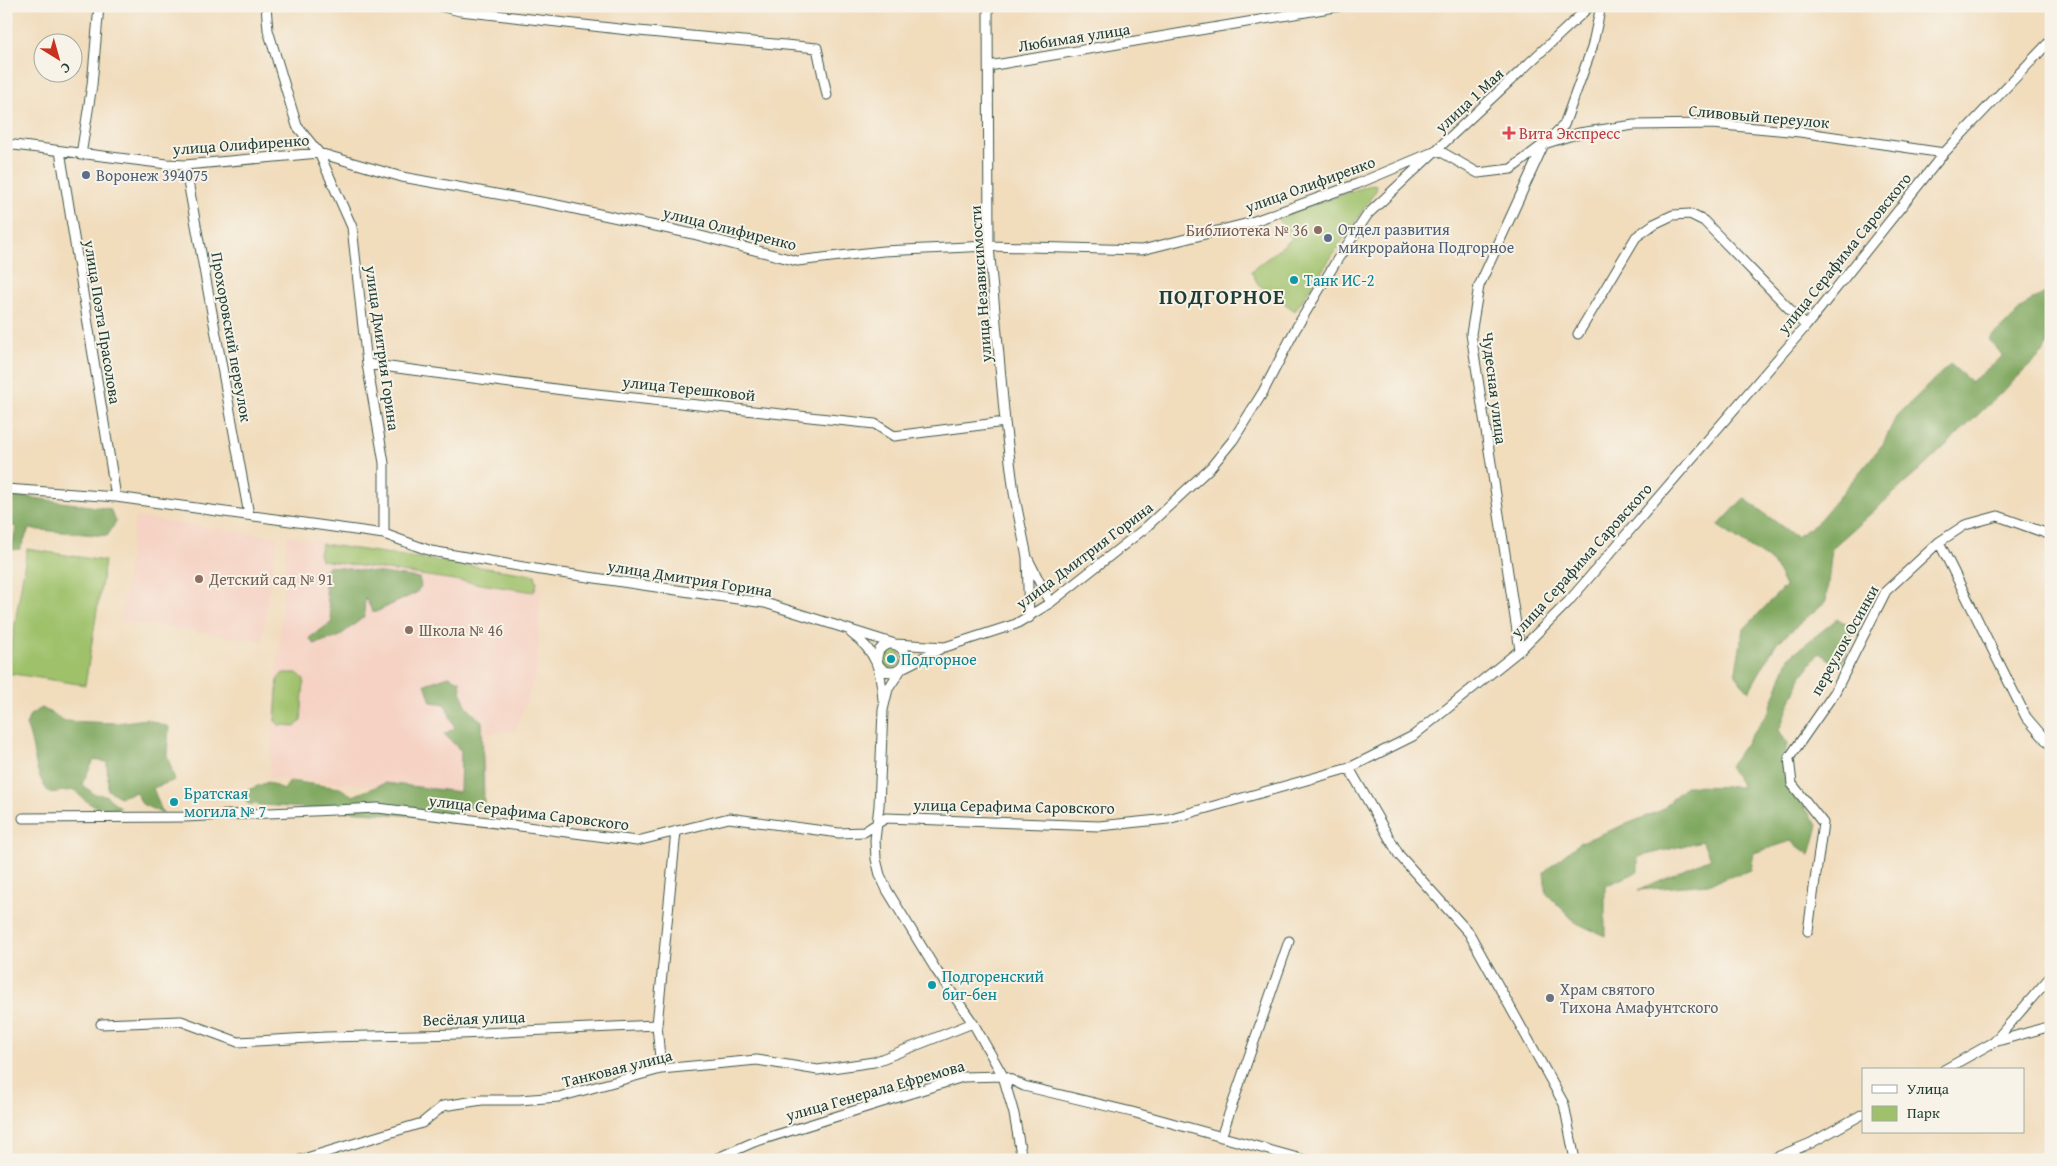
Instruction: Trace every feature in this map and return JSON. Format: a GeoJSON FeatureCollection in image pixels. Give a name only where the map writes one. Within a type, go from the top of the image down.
{"type":"FeatureCollection","features":[{"type":"Feature","properties":{"kind":"street"},"geometry":{"type":"LineString","coordinates":[[81,155],[92,85],[99,6]]}},
{"type":"Feature","properties":{"kind":"street","name":"улица Дмитрия Горина"},"geometry":{"type":"LineString","coordinates":[[266,6],[268,30],[297,126],[319,153],[352,227],[367,364],[384,464],[384,534],[431,551],[541,570],[765,604],[895,644],[945,647],[995,632],[1029,618],[1144,529],[1212,467],[1248,416],[1295,330],[1337,260],[1368,214]]}},
{"type":"Feature","properties":{"kind":"street"},"geometry":{"type":"LineString","coordinates":[[439,6],[460,11],[628,30],[817,48],[827,95]]}},
{"type":"Feature","properties":{"kind":"street","name":"улица Независимости"},"geometry":{"type":"LineString","coordinates":[[988,6],[989,246],[1005,422],[1014,493],[1027,557]]}},
{"type":"Feature","properties":{"kind":"street","name":"Любимая улица"},"geometry":{"type":"LineString","coordinates":[[989,66],[1341,6]]}},
{"type":"Feature","properties":{"kind":"street","name":"улица 1 Мая"},"geometry":{"type":"LineString","coordinates":[[1368,214],[1388,193],[1438,150],[1590,6]]}},
{"type":"Feature","properties":{"kind":"street","name":"Чудесная улица"},"geometry":{"type":"LineString","coordinates":[[1520,650],[1471,334],[1479,286],[1544,144],[1564,124],[1592,48],[1601,6]]}},
{"type":"Feature","properties":{"kind":"street","name":"улица Серафима Саровского"},"geometry":{"type":"LineString","coordinates":[[23,818],[184,817],[378,808],[637,841],[729,818],[840,833],[864,832],[886,818],[1099,826],[1168,819],[1349,768],[1413,736],[1520,650],[1568,602],[1806,326],[1944,153],[2051,40]]}},
{"type":"Feature","properties":{"kind":"street","name":"Сливовый переулок"},"geometry":{"type":"LineString","coordinates":[[1438,150],[1478,173],[1511,169],[1544,144],[1579,133],[1634,125],[1712,124],[1800,132],[1944,153]]}},
{"type":"Feature","properties":{"kind":"street","name":"улица Олифиренко"},"geometry":{"type":"LineString","coordinates":[[6,144],[81,155],[185,165],[319,153],[402,176],[552,204],[693,234],[797,261],[883,251],[989,246],[1142,250],[1249,223],[1356,184],[1438,150]]}},
{"type":"Feature","properties":{"kind":"street","name":"улица Поэта Прасолова"},"geometry":{"type":"LineString","coordinates":[[60,151],[116,497]]}},
{"type":"Feature","properties":{"kind":"street","name":"Прохоровский переулок"},"geometry":{"type":"LineString","coordinates":[[185,165],[249,515]]}},
{"type":"Feature","properties":{"kind":"street"},"geometry":{"type":"LineString","coordinates":[[1578,334],[1636,237],[1654,224],[1673,215],[1690,214],[1704,221],[1806,326]]}},
{"type":"Feature","properties":{"kind":"street","name":"улица Терешковой"},"geometry":{"type":"LineString","coordinates":[[367,364],[578,392],[875,424],[894,436],[1005,422]]}},
{"type":"Feature","properties":{"kind":"street"},"geometry":{"type":"LineString","coordinates":[[6,489],[116,497],[384,534]]}},
{"type":"Feature","properties":{"kind":"street","name":"переулок Осинки"},"geometry":{"type":"LineString","coordinates":[[1808,931],[1824,823],[1792,784],[1789,758],[1835,692],[1886,591],[1939,542],[1966,524],[1998,516],[2051,535]]}},
{"type":"Feature","properties":{"kind":"street"},"geometry":{"type":"LineString","coordinates":[[1939,542],[2026,717],[2051,746]]}},
{"type":"Feature","properties":{"kind":"street"},"geometry":{"type":"LineString","coordinates":[[1027,557],[1050,603]]}},
{"type":"Feature","properties":{"kind":"street"},"geometry":{"type":"LineString","coordinates":[[1027,557],[1029,618]]}},
{"type":"Feature","properties":{"kind":"street"},"geometry":{"type":"LineString","coordinates":[[844,628],[864,644],[878,664],[889,672],[902,668],[916,659],[945,647]]}},
{"type":"Feature","properties":{"kind":"street"},"geometry":{"type":"LineString","coordinates":[[883,710],[888,689],[902,668],[905,654],[895,644],[882,647],[877,655],[883,710],[875,840],[876,859],[880,875],[887,890],[936,970],[973,1023],[1003,1076],[1014,1114],[1022,1160]]}},
{"type":"Feature","properties":{"kind":"street"},"geometry":{"type":"LineString","coordinates":[[1349,768],[1398,855],[1469,933],[1564,1104],[1575,1160]]}},
{"type":"Feature","properties":{"kind":"street"},"geometry":{"type":"LineString","coordinates":[[661,1069],[657,1025],[676,831]]}},
{"type":"Feature","properties":{"kind":"street"},"geometry":{"type":"LineString","coordinates":[[1221,1137],[1289,941]]}},
{"type":"Feature","properties":{"kind":"street"},"geometry":{"type":"LineString","coordinates":[[1994,1042],[2051,976]]}},
{"type":"Feature","properties":{"kind":"street","name":"Весёлая улица"},"geometry":{"type":"LineString","coordinates":[[101,1024],[181,1022],[238,1042],[326,1036],[460,1034],[657,1025]]}},
{"type":"Feature","properties":{"kind":"street","name":"Танковая улица"},"geometry":{"type":"LineString","coordinates":[[300,1160],[422,1123],[443,1106],[482,1100],[559,1097],[661,1069],[756,1060],[818,1070],[874,1062],[973,1023]]}},
{"type":"Feature","properties":{"kind":"street"},"geometry":{"type":"LineString","coordinates":[[1948,1068],[1994,1042],[2051,1026]]}},
{"type":"Feature","properties":{"kind":"street","name":"улица Генерала Ефремова"},"geometry":{"type":"LineString","coordinates":[[713,1160],[754,1142],[963,1077],[1003,1076],[1024,1086],[1305,1160]]}},
{"type":"Feature","properties":{"kind":"street"},"geometry":{"type":"LineString","coordinates":[[1770,1160],[1811,1143],[1862,1115]]}},
{"type":"Feature","properties":{"kind":"shaded area","name":"Детский сад № 91"},"geometry":{"type":"Polygon","coordinates":[[[135,517],[277,537],[262,641],[121,621],[135,517]]]}},
{"type":"Feature","properties":{"kind":"shaded area","name":"Школа № 46"},"geometry":{"type":"Polygon","coordinates":[[[287,535],[541,585],[536,675],[515,731],[486,734],[486,794],[269,778],[287,535]]]}},
{"type":"Feature","properties":{"kind":"green space"},"geometry":{"type":"Polygon","coordinates":[[[1373,184],[1376,185],[1377,189],[1295,311],[1258,284],[1251,271],[1292,239],[1277,218],[1373,184]]]}},
{"type":"Feature","properties":{"kind":"green space"},"geometry":{"type":"Polygon","coordinates":[[[2051,290],[2051,332],[2044,352],[1921,469],[1832,548],[1826,601],[1776,644],[1749,691],[1735,676],[1743,630],[1785,586],[1773,563],[1718,526],[1744,498],[1796,537],[1816,524],[1883,444],[1896,417],[1950,364],[1971,382],[2003,356],[1989,339],[2030,301],[2051,290]]]}},
{"type":"Feature","properties":{"kind":"green space"},"geometry":{"type":"Polygon","coordinates":[[[6,494],[110,509],[116,522],[107,536],[29,529],[20,549],[11,550],[16,527],[6,523],[6,494]]]}},
{"type":"Feature","properties":{"kind":"green space"},"geometry":{"type":"Polygon","coordinates":[[[322,544],[535,575],[537,583],[534,592],[321,560],[319,553],[322,544]]]}},
{"type":"Feature","properties":{"kind":"green space"},"geometry":{"type":"Polygon","coordinates":[[[27,549],[105,561],[85,685],[7,673],[27,549]]]}},
{"type":"Feature","properties":{"kind":"green space"},"geometry":{"type":"Polygon","coordinates":[[[328,566],[419,578],[421,586],[416,593],[376,612],[372,611],[365,597],[364,617],[338,637],[314,644],[309,638],[332,622],[322,572],[328,566]]]}},
{"type":"Feature","properties":{"kind":"green space"},"geometry":{"type":"Polygon","coordinates":[[[1837,619],[1857,628],[1840,666],[1819,653],[1801,677],[1779,730],[1787,744],[1782,771],[1795,795],[1818,825],[1810,855],[1791,841],[1754,853],[1751,870],[1708,884],[1638,890],[1711,858],[1702,841],[1638,857],[1638,872],[1605,886],[1605,936],[1576,923],[1546,893],[1544,872],[1579,843],[1662,810],[1685,786],[1743,787],[1729,767],[1769,711],[1789,657],[1837,619]]]}},
{"type":"Feature","properties":{"kind":"green space"},"geometry":{"type":"Polygon","coordinates":[[[887,648],[895,648],[901,654],[901,662],[895,668],[887,668],[881,662],[881,654],[887,648]]]}},
{"type":"Feature","properties":{"kind":"green space"},"geometry":{"type":"Polygon","coordinates":[[[283,673],[297,673],[304,679],[301,721],[296,726],[279,725],[275,721],[278,679],[283,673]]]}},
{"type":"Feature","properties":{"kind":"green space"},"geometry":{"type":"Polygon","coordinates":[[[449,676],[460,681],[466,704],[482,721],[484,803],[444,818],[248,804],[238,794],[268,782],[284,790],[290,781],[340,788],[353,796],[385,783],[460,792],[461,751],[444,734],[455,728],[445,704],[431,702],[425,684],[449,676]]]}},
{"type":"Feature","properties":{"kind":"green space"},"geometry":{"type":"Polygon","coordinates":[[[42,708],[65,721],[117,723],[146,719],[169,727],[167,755],[175,780],[153,788],[163,814],[142,804],[136,792],[120,797],[108,790],[107,762],[94,760],[82,784],[94,794],[105,795],[121,808],[95,806],[85,801],[74,790],[49,793],[39,775],[26,725],[30,715],[42,708]]]}},
{"type":"Feature","properties":{"kind":"place","name":"Вита Экспресс"},"geometry":{"type":"Point","coordinates":[1509,133]}},
{"type":"Feature","properties":{"kind":"place","name":"Воронеж 394075"},"geometry":{"type":"Point","coordinates":[86,175]}},
{"type":"Feature","properties":{"kind":"place","name":"Библиотека № 36"},"geometry":{"type":"Point","coordinates":[1318,230]}},
{"type":"Feature","properties":{"kind":"place","name":"Отдел развития микрорайона Подгорное"},"geometry":{"type":"Point","coordinates":[1328,238]}},
{"type":"Feature","properties":{"kind":"place","name":"Танк ИС-2"},"geometry":{"type":"Point","coordinates":[1294,280]}},
{"type":"Feature","properties":{"kind":"place","name":"Детский сад № 91"},"geometry":{"type":"Point","coordinates":[199,579]}},
{"type":"Feature","properties":{"kind":"place","name":"Школа № 46"},"geometry":{"type":"Point","coordinates":[409,630]}},
{"type":"Feature","properties":{"kind":"place","name":"Подгорное"},"geometry":{"type":"Point","coordinates":[891,659]}},
{"type":"Feature","properties":{"kind":"place","name":"Братская могила № 7"},"geometry":{"type":"Point","coordinates":[174,802]}},
{"type":"Feature","properties":{"kind":"place","name":"Подгоренский биг-бен"},"geometry":{"type":"Point","coordinates":[932,985]}},
{"type":"Feature","properties":{"kind":"place","name":"Храм святого Тихона Амафунтского"},"geometry":{"type":"Point","coordinates":[1550,998]}},
{"type":"Feature","properties":{"kind":"district","name":"ПОДГОРНОЕ"},"geometry":{"type":"Point","coordinates":[1222,297]}}]}
